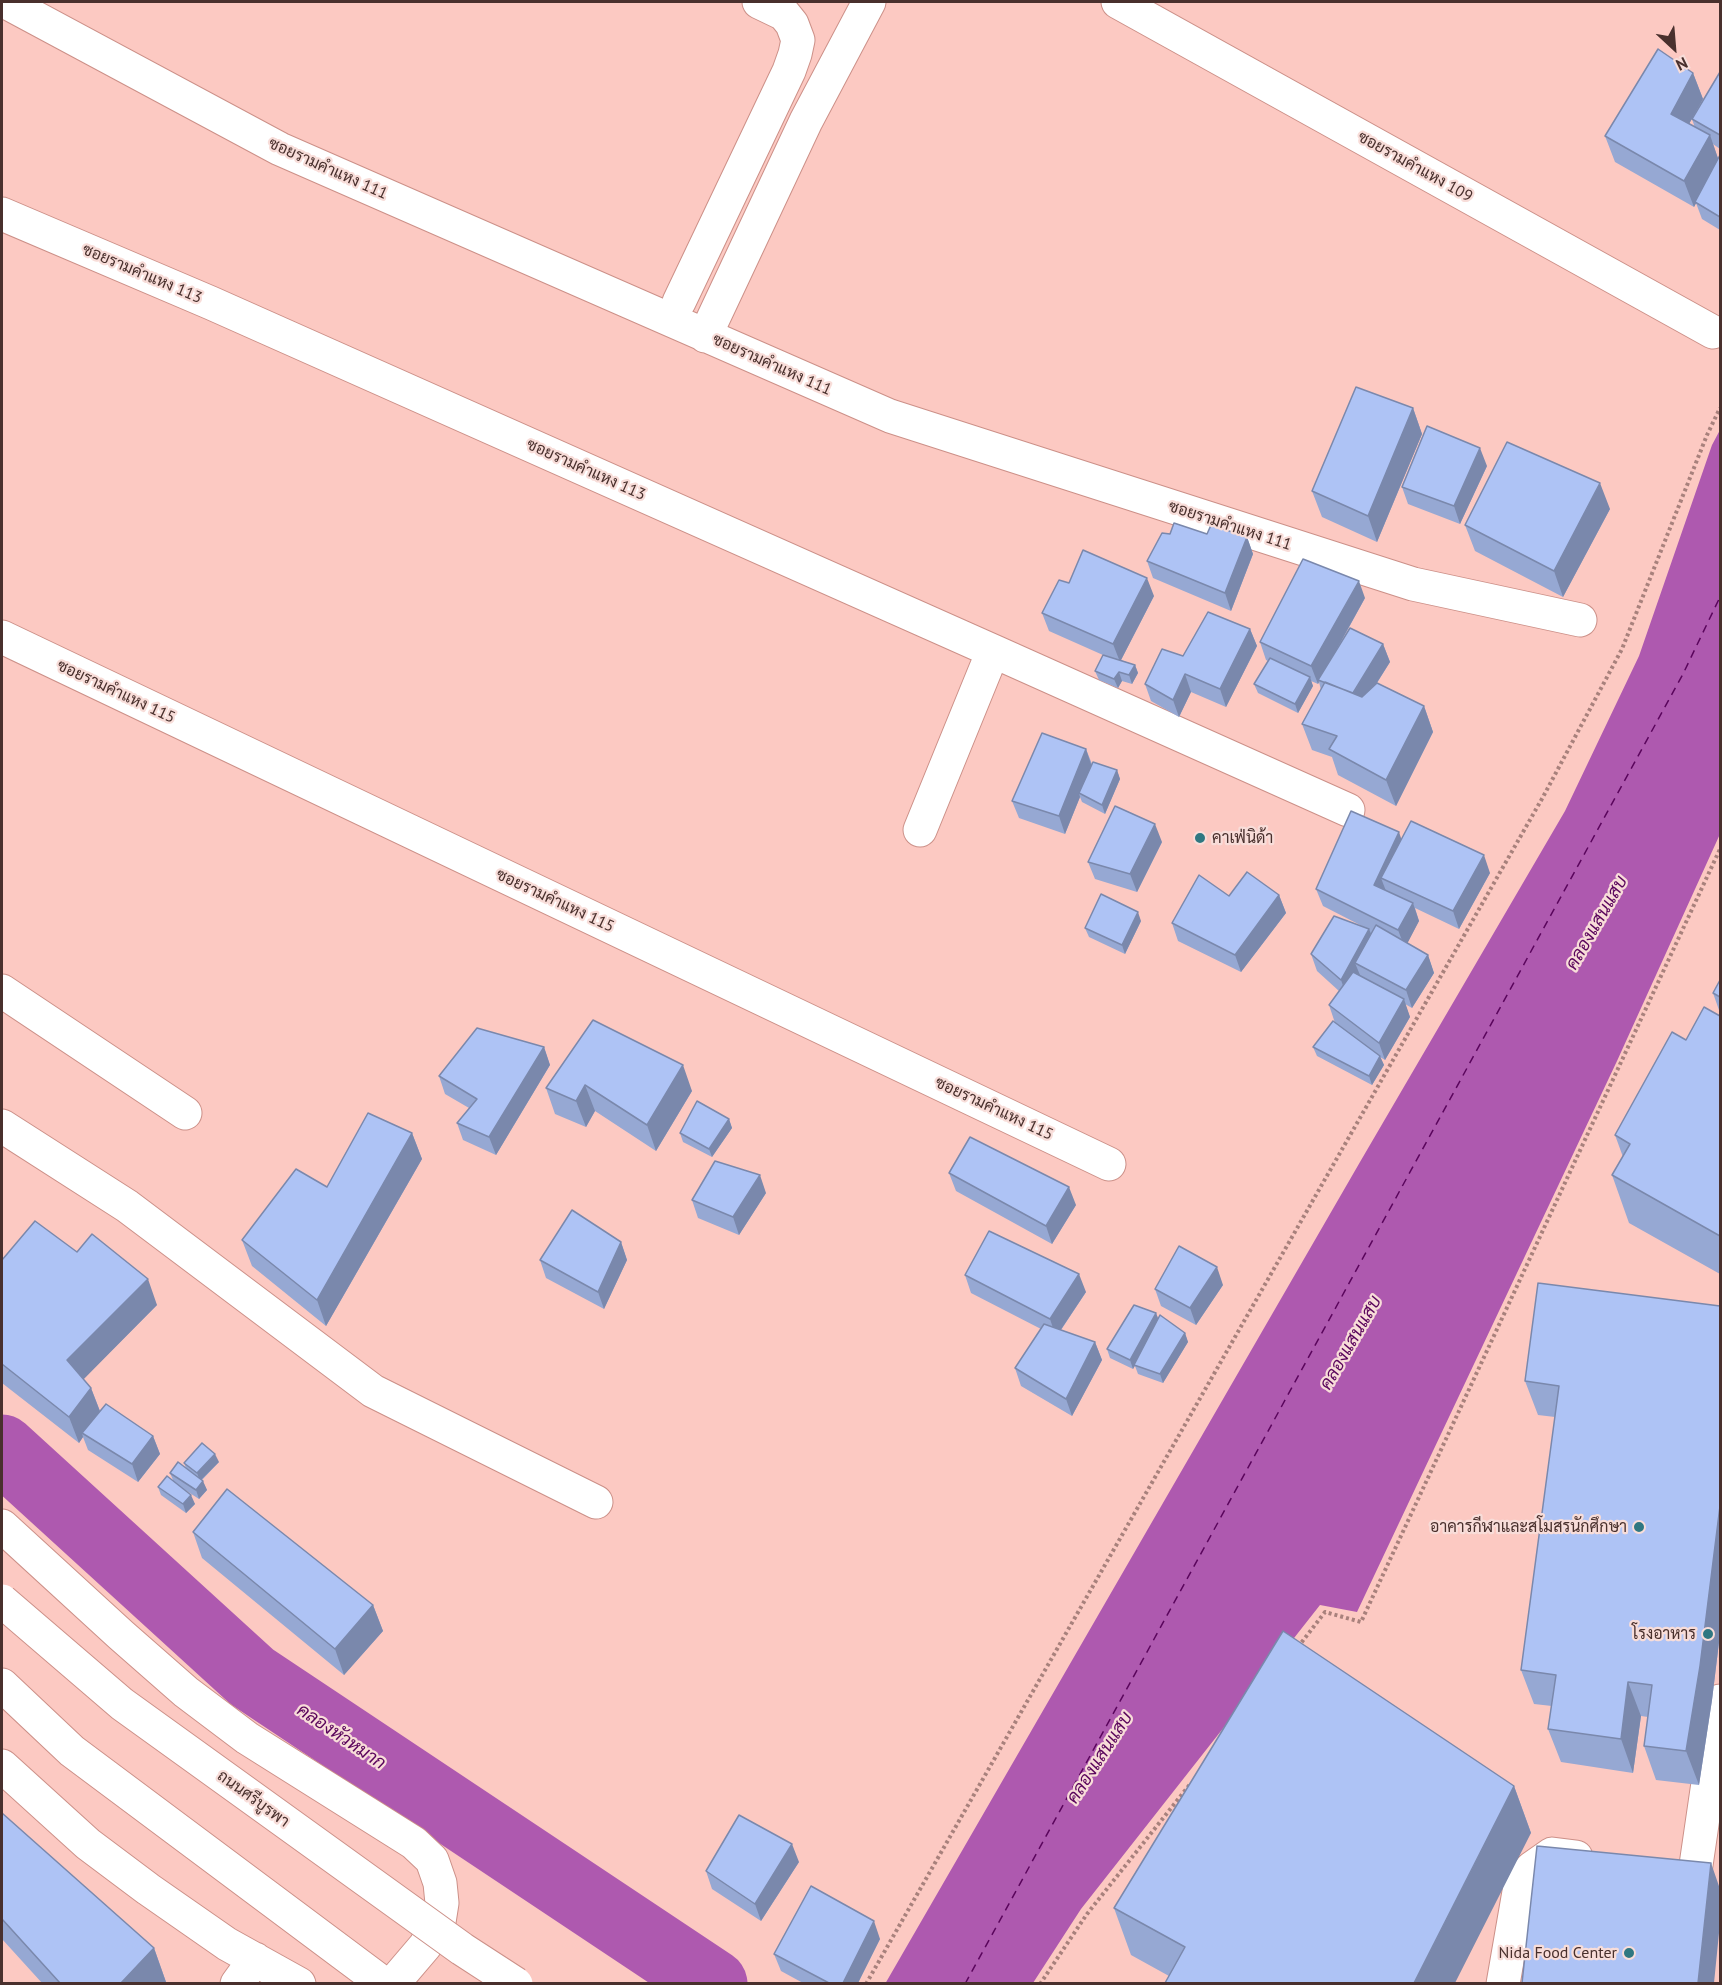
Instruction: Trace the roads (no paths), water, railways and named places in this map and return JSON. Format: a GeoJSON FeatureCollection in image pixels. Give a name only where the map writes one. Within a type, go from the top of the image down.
{"type":"FeatureCollection","features":[{"type":"Feature","properties":{"kind":"street","name":"ซอยรามคำแหง 111"},"geometry":{"type":"LineString","coordinates":[[6,2],[280,149],[901,420],[1413,584],[1580,620]]}},
{"type":"Feature","properties":{"kind":"street"},"geometry":{"type":"LineString","coordinates":[[680,302],[795,54],[798,40],[792,24],[783,14],[759,2]]}},
{"type":"Feature","properties":{"kind":"street"},"geometry":{"type":"LineString","coordinates":[[705,336],[806,121],[868,2]]}},
{"type":"Feature","properties":{"kind":"street","name":"ซอยรามคำแหง 109"},"geometry":{"type":"LineString","coordinates":[[1118,2],[1713,332]]}},
{"type":"Feature","properties":{"kind":"street","name":"ซอยรามคำแหง 113"},"geometry":{"type":"LineString","coordinates":[[2,214],[211,303],[1348,810]]}},
{"type":"Feature","properties":{"kind":"street","name":"ซอยรามคำแหง 115"},"geometry":{"type":"LineString","coordinates":[[2,637],[1109,1164]]}},
{"type":"Feature","properties":{"kind":"street"},"geometry":{"type":"LineString","coordinates":[[920,830],[993,651]]}},
{"type":"Feature","properties":{"kind":"street"},"geometry":{"type":"LineString","coordinates":[[2,991],[185,1113]]}},
{"type":"Feature","properties":{"kind":"street"},"geometry":{"type":"LineString","coordinates":[[2,1126],[127,1206],[373,1391],[597,1502]]}},
{"type":"Feature","properties":{"kind":"street"},"geometry":{"type":"LineString","coordinates":[[2,1526],[186,1692],[247,1738],[414,1843],[432,1860],[440,1883],[442,1903],[439,1922],[425,1946],[396,1980],[386,1983],[72,1751],[2,1685]]}},
{"type":"Feature","properties":{"kind":"street","name":"ถนนศรีบูรพา"},"geometry":{"type":"LineString","coordinates":[[2,1601],[122,1704],[452,1942],[516,1983]]}},
{"type":"Feature","properties":{"kind":"street"},"geometry":{"type":"LineString","coordinates":[[1695,1872],[1720,1701]]}},
{"type":"Feature","properties":{"kind":"street"},"geometry":{"type":"LineString","coordinates":[[2,1766],[88,1844],[147,1889],[227,1944],[246,1971],[299,1983]]}},
{"type":"Feature","properties":{"kind":"street"},"geometry":{"type":"LineString","coordinates":[[1503,1983],[1520,1886],[1524,1877],[1532,1868],[1552,1854],[1600,1860]]}},
{"type":"Feature","properties":{"kind":"water","name":"คลองแสนแสบ"},"geometry":{"type":"Polygon","coordinates":[[[1720,430],[1720,834],[1617,1061],[1357,1612],[1320,1605],[1081,1909],[1033,1983],[885,1984],[1565,811],[1639,656],[1712,445],[1720,430]]]}},
{"type":"Feature","properties":{"kind":"waterway","name":"คลองหัวหมาก"},"geometry":{"type":"LineString","coordinates":[[2,1449],[252,1677],[713,1984]]}},
{"type":"Feature","properties":{"kind":"place","name":"คาเฟ่นิด้า"},"geometry":{"type":"Point","coordinates":[1200,838]}},
{"type":"Feature","properties":{"kind":"place","name":"อาคารกีฬาและสโมสรนักศึกษา"},"geometry":{"type":"Point","coordinates":[1639,1527]}},
{"type":"Feature","properties":{"kind":"place","name":"โรงอาหาร"},"geometry":{"type":"Point","coordinates":[1708,1634]}},
{"type":"Feature","properties":{"kind":"place","name":"Nida Food Center"},"geometry":{"type":"Point","coordinates":[1629,1953]}}]}
